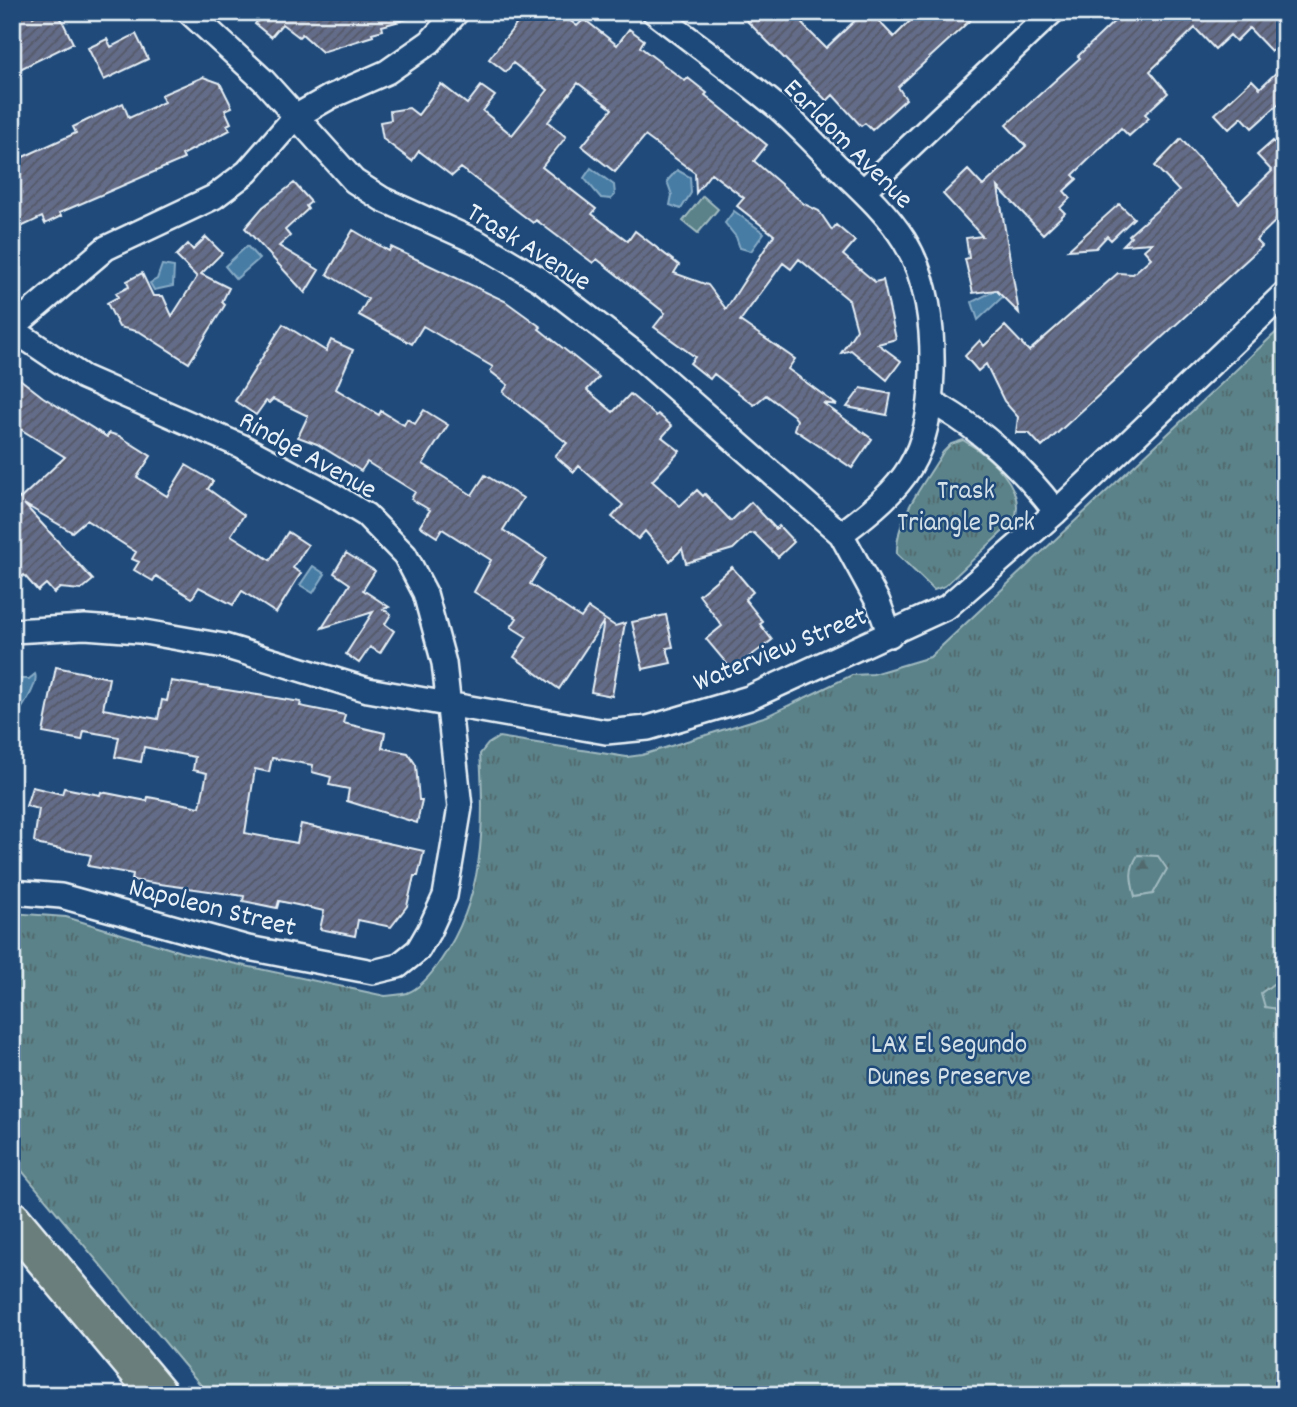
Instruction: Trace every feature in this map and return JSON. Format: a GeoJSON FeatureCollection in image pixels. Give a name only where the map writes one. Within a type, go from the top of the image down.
{"type":"FeatureCollection","features":[{"type":"Feature","properties":{"kind":"main road"},"geometry":{"type":"LineString","coordinates":[[12,1220],[159,1395]]}},
{"type":"Feature","properties":{"kind":"street","name":"Trask Avenue"},"geometry":{"type":"LineString","coordinates":[[189,12],[263,80],[354,181],[382,199],[477,242],[539,279],[636,354],[841,534]]}},
{"type":"Feature","properties":{"kind":"street"},"geometry":{"type":"LineString","coordinates":[[12,328],[82,265],[106,248],[214,197],[247,172],[295,117],[330,97],[387,72],[430,42],[457,12]]}},
{"type":"Feature","properties":{"kind":"street","name":"Earldom Avenue"},"geometry":{"type":"LineString","coordinates":[[654,12],[777,107],[863,191],[904,240],[919,272],[929,307],[933,351],[930,401],[921,447],[905,477],[886,500],[841,534]]}},
{"type":"Feature","properties":{"kind":"street"},"geometry":{"type":"LineString","coordinates":[[863,191],[1052,12]]}},
{"type":"Feature","properties":{"kind":"street","name":"Waterview Street"},"geometry":{"type":"LineString","coordinates":[[12,631],[85,627],[139,631],[224,646],[368,690],[626,732],[749,698],[947,607],[1056,512],[1285,293]]}},
{"type":"Feature","properties":{"kind":"street","name":"Rindge Avenue"},"geometry":{"type":"LineString","coordinates":[[12,328],[83,377],[241,446],[366,515],[405,555],[425,593],[444,663],[460,807],[454,856],[445,896],[418,950],[398,966]]}},
{"type":"Feature","properties":{"kind":"street"},"geometry":{"type":"LineString","coordinates":[[930,401],[966,420],[996,446],[1039,489],[1056,512]]}},
{"type":"Feature","properties":{"kind":"street"},"geometry":{"type":"LineString","coordinates":[[841,534],[878,602],[890,635]]}},
{"type":"Feature","properties":{"kind":"street","name":"Napoleon Street"},"geometry":{"type":"LineString","coordinates":[[12,892],[61,896],[169,928],[335,965],[373,972],[398,966]]}},
{"type":"Feature","properties":{"kind":"green space"},"geometry":{"type":"Polygon","coordinates":[[[703,196],[718,209],[698,233],[683,221],[703,196]]]}},
{"type":"Feature","properties":{"kind":"green space","name":"LAX El Segundo Dunes Preserve"},"geometry":{"type":"Polygon","coordinates":[[[1285,324],[1285,1395],[209,1395],[12,1159],[12,913],[66,917],[181,952],[385,996],[412,991],[441,960],[466,912],[474,887],[481,835],[480,754],[488,744],[499,737],[627,757],[642,755],[767,716],[852,675],[873,674],[930,657],[1285,324]]]}},
{"type":"Feature","properties":{"kind":"green space","name":"Trask Triangle Park"},"geometry":{"type":"Polygon","coordinates":[[[963,440],[995,464],[1004,475],[1016,497],[1017,509],[1014,521],[945,586],[934,590],[897,554],[898,540],[912,501],[943,452],[951,444],[963,440]]]}},
{"type":"Feature","properties":{"kind":"green space"},"geometry":{"type":"Polygon","coordinates":[[[1138,855],[1158,856],[1167,869],[1153,894],[1135,897],[1131,875],[1138,855]]]}},
{"type":"Feature","properties":{"kind":"green space"},"geometry":{"type":"Polygon","coordinates":[[[1285,975],[1285,1010],[1265,1007],[1261,993],[1285,975]]]}},
{"type":"Feature","properties":{"kind":"water"},"geometry":{"type":"Polygon","coordinates":[[[591,168],[614,185],[615,195],[611,199],[601,198],[584,178],[591,168]]]}},
{"type":"Feature","properties":{"kind":"water"},"geometry":{"type":"Polygon","coordinates":[[[677,170],[690,177],[691,193],[681,209],[670,205],[672,195],[667,181],[677,170]]]}},
{"type":"Feature","properties":{"kind":"water"},"geometry":{"type":"Polygon","coordinates":[[[734,211],[764,233],[751,251],[740,248],[736,237],[725,223],[734,211]]]}},
{"type":"Feature","properties":{"kind":"water"},"geometry":{"type":"Polygon","coordinates":[[[247,246],[259,259],[236,279],[225,266],[247,246]]]}},
{"type":"Feature","properties":{"kind":"water"},"geometry":{"type":"Polygon","coordinates":[[[162,265],[174,267],[173,286],[154,290],[150,283],[157,279],[162,265]]]}},
{"type":"Feature","properties":{"kind":"water"},"geometry":{"type":"Polygon","coordinates":[[[1008,284],[1009,291],[978,320],[972,302],[1008,284]]]}},
{"type":"Feature","properties":{"kind":"water"},"geometry":{"type":"Polygon","coordinates":[[[313,566],[325,574],[313,593],[300,585],[313,566]]]}},
{"type":"Feature","properties":{"kind":"water"},"geometry":{"type":"Polygon","coordinates":[[[35,674],[28,698],[12,718],[15,679],[29,679],[35,674]]]}},
{"type":"Feature","properties":{"kind":"building"},"geometry":{"type":"Polygon","coordinates":[[[12,12],[31,12],[33,17],[42,12],[58,12],[73,43],[12,73],[12,12]]]}},
{"type":"Feature","properties":{"kind":"building"},"geometry":{"type":"Polygon","coordinates":[[[264,12],[413,12],[414,17],[382,26],[383,30],[372,33],[373,36],[322,52],[302,34],[299,37],[282,24],[271,37],[255,24],[264,12]]]}},
{"type":"Feature","properties":{"kind":"building"},"geometry":{"type":"Polygon","coordinates":[[[526,12],[559,12],[577,26],[584,19],[617,45],[629,29],[644,40],[640,47],[685,81],[688,78],[767,145],[754,161],[804,204],[819,211],[832,230],[836,225],[855,241],[843,255],[875,282],[883,280],[896,339],[878,344],[901,361],[887,380],[851,350],[841,353],[857,329],[849,300],[799,259],[791,269],[783,263],[740,321],[795,359],[788,369],[837,405],[823,403],[872,439],[852,468],[794,429],[797,420],[793,415],[766,395],[754,405],[714,374],[710,379],[690,363],[695,357],[654,327],[665,313],[597,259],[593,263],[536,220],[533,223],[461,168],[452,176],[419,151],[412,161],[383,139],[380,122],[391,120],[390,111],[409,108],[418,115],[441,84],[467,104],[481,86],[495,96],[483,111],[512,135],[548,90],[513,63],[506,72],[489,59],[526,12]],[[578,83],[548,122],[566,137],[542,167],[596,209],[592,214],[628,241],[635,231],[679,265],[674,273],[708,285],[726,309],[774,235],[737,206],[744,198],[711,173],[696,193],[695,173],[645,136],[615,172],[598,159],[582,146],[612,109],[578,83]]]}},
{"type":"Feature","properties":{"kind":"building"},"geometry":{"type":"Polygon","coordinates":[[[738,12],[815,12],[802,24],[826,48],[864,12],[870,12],[894,37],[919,12],[979,12],[898,87],[906,99],[872,130],[865,123],[861,126],[833,95],[827,101],[738,12]]]}},
{"type":"Feature","properties":{"kind":"building"},"geometry":{"type":"Polygon","coordinates":[[[1124,12],[1280,12],[1285,18],[1285,38],[1271,51],[1249,28],[1236,41],[1230,35],[1215,49],[1195,28],[1150,71],[1168,93],[1145,114],[1149,118],[1129,136],[1121,128],[1073,175],[1077,179],[1064,191],[1070,198],[1060,208],[1065,213],[1043,234],[998,187],[1019,313],[996,290],[973,293],[965,259],[969,258],[966,238],[982,236],[943,194],[968,170],[983,186],[1026,146],[1006,125],[1080,58],[1078,56],[1124,12]]]}},
{"type":"Feature","properties":{"kind":"building"},"geometry":{"type":"Polygon","coordinates":[[[136,34],[148,59],[104,80],[88,48],[107,39],[111,47],[136,34]]]}},
{"type":"Feature","properties":{"kind":"building"},"geometry":{"type":"Polygon","coordinates":[[[1285,64],[1285,98],[1252,128],[1242,117],[1229,129],[1215,114],[1252,80],[1260,88],[1285,64]]]}},
{"type":"Feature","properties":{"kind":"building"},"geometry":{"type":"Polygon","coordinates":[[[203,77],[220,83],[232,107],[225,110],[231,123],[227,125],[230,130],[182,155],[184,159],[59,213],[61,216],[45,224],[42,217],[21,227],[12,211],[12,162],[76,133],[73,127],[123,103],[129,118],[164,102],[161,95],[203,77]]]}},
{"type":"Feature","properties":{"kind":"building"},"geometry":{"type":"Polygon","coordinates":[[[1181,139],[1239,203],[1272,171],[1257,155],[1273,141],[1285,154],[1285,212],[1256,240],[1262,246],[1042,447],[1029,433],[1016,433],[1018,417],[1004,401],[986,364],[978,371],[965,356],[980,340],[984,346],[1005,326],[1029,351],[1118,273],[1133,274],[1151,258],[1144,250],[1152,243],[1123,245],[1131,237],[1129,235],[1179,191],[1155,166],[1181,139]]]}},
{"type":"Feature","properties":{"kind":"building"},"geometry":{"type":"Polygon","coordinates":[[[294,183],[311,202],[306,206],[308,209],[285,230],[290,236],[279,246],[319,270],[305,293],[245,228],[263,207],[294,183]]]}},
{"type":"Feature","properties":{"kind":"building"},"geometry":{"type":"Polygon","coordinates":[[[1119,204],[1134,218],[1111,240],[1107,236],[1096,248],[1068,250],[1119,204]]]}},
{"type":"Feature","properties":{"kind":"building"},"geometry":{"type":"Polygon","coordinates":[[[353,230],[389,251],[391,247],[505,301],[541,327],[539,329],[599,377],[587,390],[613,412],[630,394],[656,416],[658,414],[672,426],[662,437],[680,451],[652,481],[680,506],[697,490],[703,496],[705,494],[731,521],[751,502],[776,529],[779,526],[794,542],[778,557],[754,533],[749,534],[733,549],[686,563],[682,549],[670,561],[645,531],[638,539],[612,517],[623,505],[579,466],[574,472],[555,456],[567,443],[503,392],[508,385],[490,371],[493,367],[423,326],[412,344],[359,315],[368,299],[327,274],[353,230]]]}},
{"type":"Feature","properties":{"kind":"building"},"geometry":{"type":"Polygon","coordinates":[[[206,237],[222,253],[201,274],[229,288],[222,302],[225,305],[189,363],[140,332],[119,327],[107,303],[118,297],[116,293],[129,287],[127,281],[142,273],[153,296],[163,296],[172,316],[197,277],[176,256],[188,244],[193,250],[206,237]]]}},
{"type":"Feature","properties":{"kind":"building"},"geometry":{"type":"Polygon","coordinates":[[[283,324],[326,351],[331,340],[353,350],[336,389],[379,415],[381,411],[404,425],[407,419],[415,424],[424,410],[448,425],[423,464],[472,495],[485,475],[523,498],[503,530],[546,558],[530,584],[581,618],[588,608],[615,626],[625,623],[612,696],[591,692],[604,621],[559,689],[514,657],[527,637],[511,627],[517,618],[474,592],[491,560],[442,529],[437,537],[420,526],[430,510],[411,499],[415,492],[367,462],[361,471],[317,444],[298,437],[308,416],[273,399],[269,403],[266,401],[256,415],[235,401],[283,324]]]}},
{"type":"Feature","properties":{"kind":"building"},"geometry":{"type":"Polygon","coordinates":[[[12,373],[43,397],[107,437],[109,433],[119,436],[151,456],[137,477],[167,496],[186,465],[213,481],[208,489],[244,515],[231,535],[270,560],[288,532],[308,545],[293,568],[301,573],[276,613],[242,591],[233,605],[199,587],[192,598],[156,576],[153,581],[134,570],[139,562],[132,559],[136,552],[86,520],[72,532],[24,504],[93,580],[81,590],[60,588],[54,593],[46,584],[38,591],[24,575],[22,577],[12,565],[12,490],[20,499],[65,457],[17,427],[21,421],[12,414],[12,373]]]}},
{"type":"Feature","properties":{"kind":"building"},"geometry":{"type":"Polygon","coordinates":[[[861,388],[891,394],[887,415],[847,407],[861,388]]]}},
{"type":"Feature","properties":{"kind":"building"},"geometry":{"type":"Polygon","coordinates":[[[346,553],[375,571],[363,590],[389,607],[383,609],[391,614],[385,624],[394,631],[380,653],[370,647],[359,663],[346,654],[373,612],[322,628],[350,584],[334,573],[346,553]]]}},
{"type":"Feature","properties":{"kind":"building"},"geometry":{"type":"Polygon","coordinates":[[[732,567],[753,592],[745,599],[763,622],[760,624],[772,640],[732,670],[706,639],[722,626],[699,595],[732,567]]]}},
{"type":"Feature","properties":{"kind":"building"},"geometry":{"type":"Polygon","coordinates":[[[666,615],[673,647],[667,648],[671,663],[643,669],[632,622],[666,615]]]}},
{"type":"Feature","properties":{"kind":"building"},"geometry":{"type":"Polygon","coordinates":[[[56,667],[109,678],[103,709],[158,719],[162,700],[167,701],[171,681],[301,702],[300,706],[345,715],[343,723],[385,733],[382,748],[408,753],[416,765],[419,800],[422,800],[417,823],[347,801],[349,789],[329,785],[331,777],[312,772],[313,765],[272,758],[269,772],[255,769],[245,833],[297,843],[301,824],[424,851],[418,876],[414,876],[407,906],[391,927],[358,920],[355,936],[320,929],[324,911],[279,901],[277,908],[243,901],[244,896],[132,880],[133,874],[88,866],[91,855],[40,845],[34,841],[39,809],[26,806],[32,787],[62,794],[64,788],[147,801],[148,797],[200,807],[207,773],[193,770],[195,757],[144,747],[141,762],[115,757],[119,737],[84,731],[82,740],[43,733],[56,667]]]}}]}
